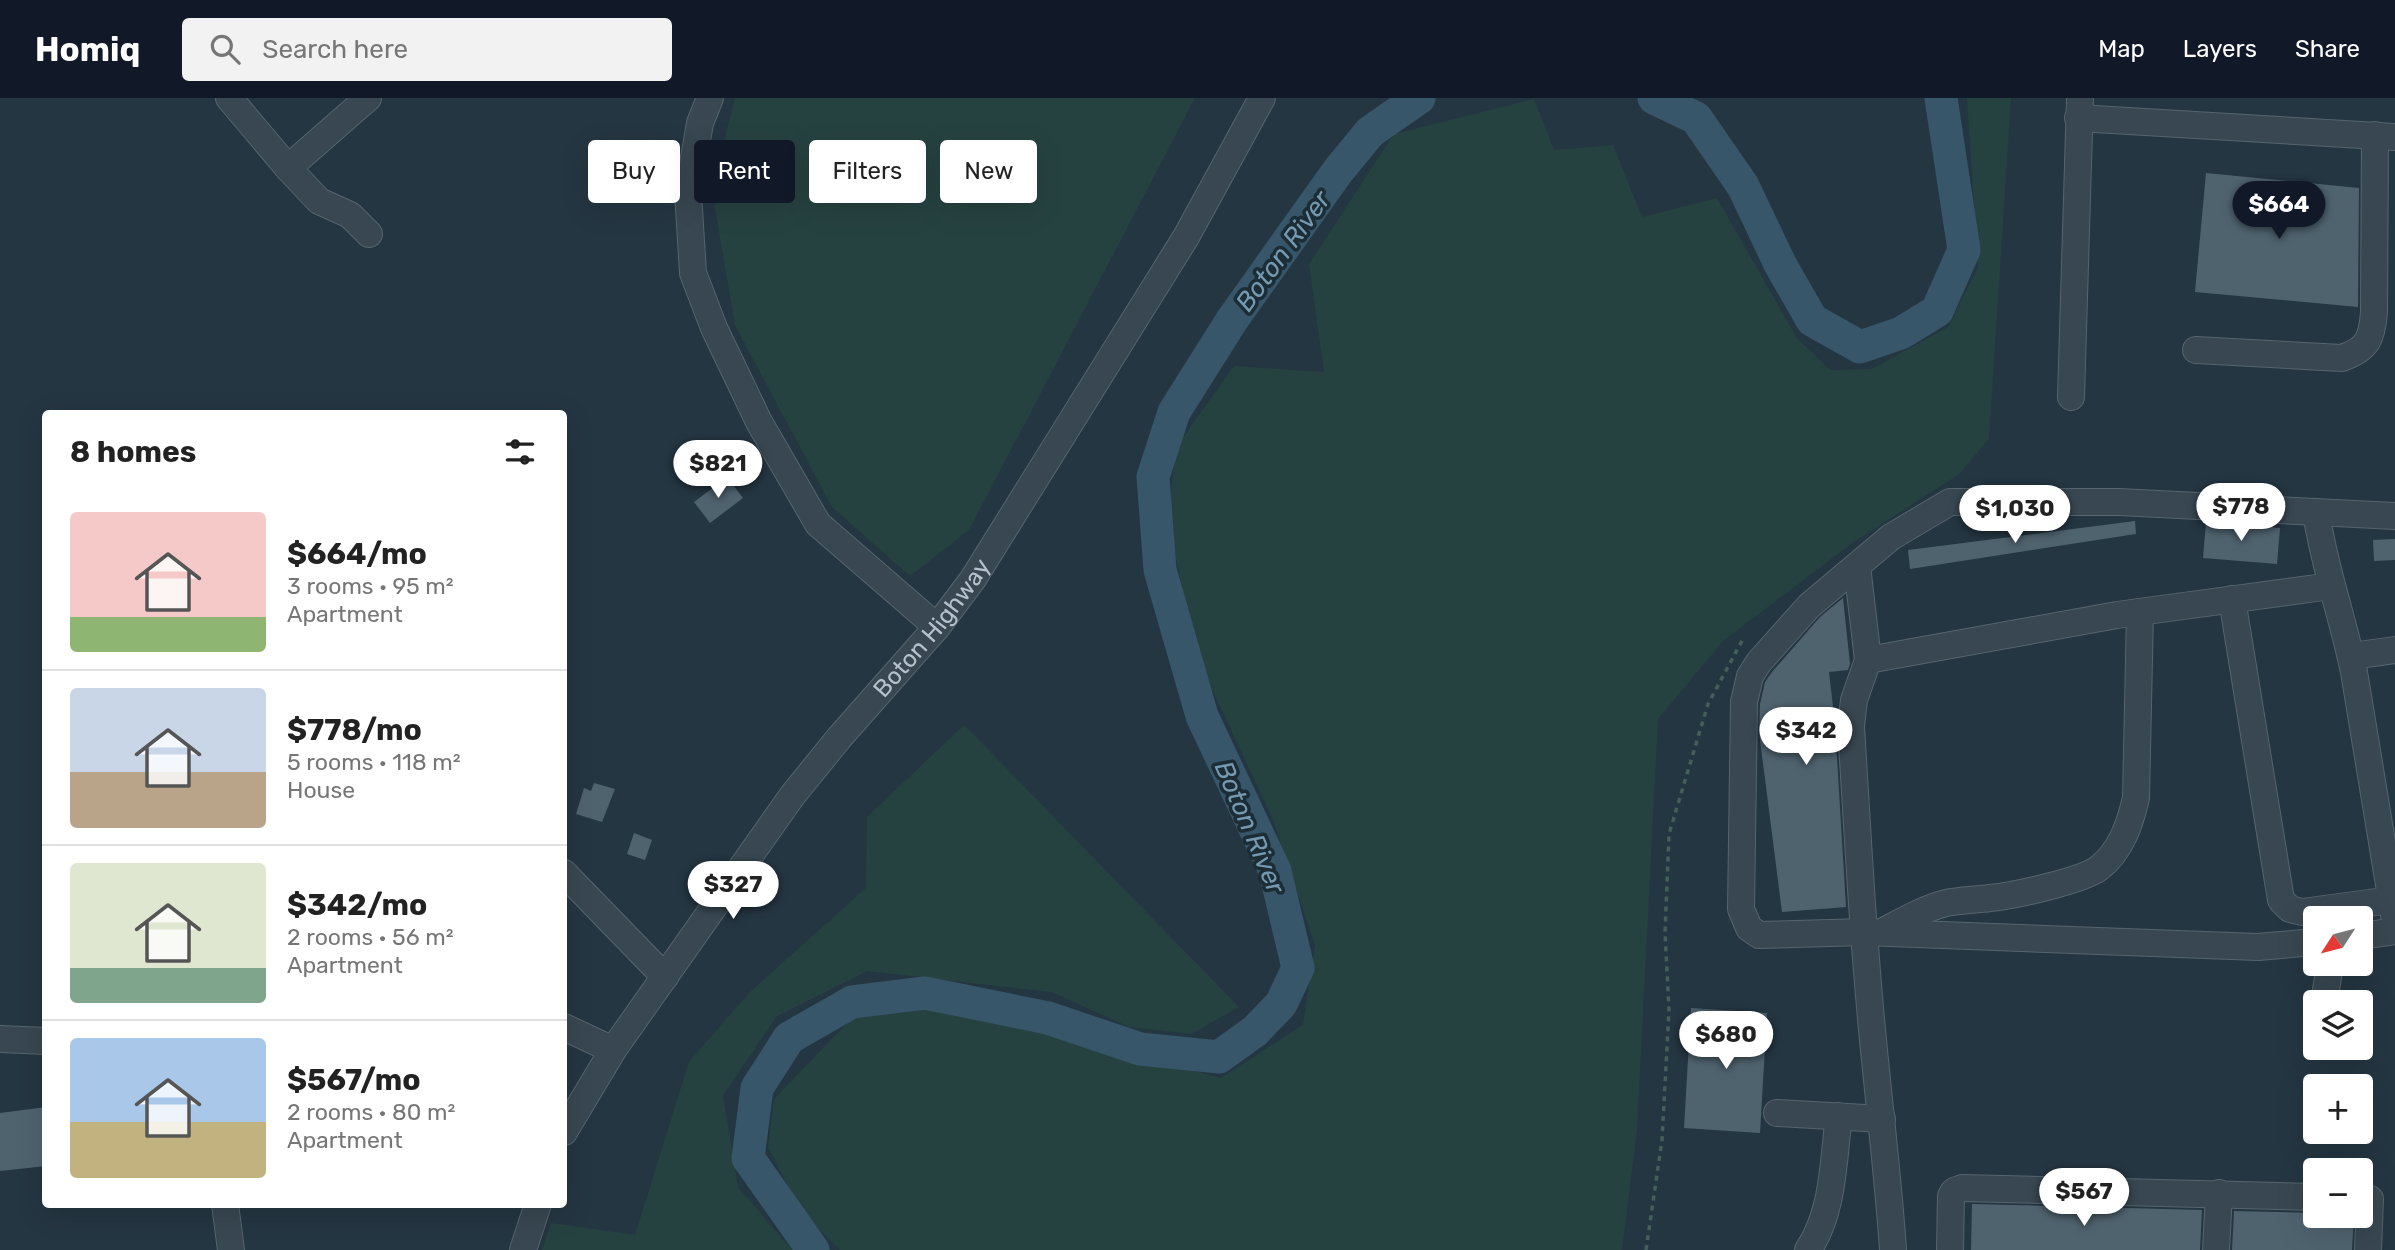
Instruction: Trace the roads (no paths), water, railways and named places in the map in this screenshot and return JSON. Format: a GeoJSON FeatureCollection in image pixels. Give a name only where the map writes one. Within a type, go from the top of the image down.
{"type":"FeatureCollection","features":[{"type":"Feature","properties":{"kind":"street"},"geometry":{"type":"LineString","coordinates":[[229,98],[319,201],[350,215],[369,234]]}},
{"type":"Feature","properties":{"kind":"street"},"geometry":{"type":"LineString","coordinates":[[288,168],[368,98]]}},
{"type":"Feature","properties":{"kind":"street"},"geometry":{"type":"LineString","coordinates":[[710,98],[700,123],[688,193],[693,273],[715,328],[759,422],[818,524],[937,627]]}},
{"type":"Feature","properties":{"kind":"street","name":"Boton Highway"},"geometry":{"type":"LineString","coordinates":[[567,1127],[613,1050],[792,796],[937,627],[973,579],[1186,237],[1262,98]]}},
{"type":"Feature","properties":{"kind":"street"},"geometry":{"type":"LineString","coordinates":[[2071,397],[2079,108],[2385,136],[2374,312],[2372,331],[2367,343],[2356,353],[2342,358],[2196,350]]}},
{"type":"Feature","properties":{"kind":"street"},"geometry":{"type":"LineString","coordinates":[[2303,943],[2245,946],[1872,932],[1759,935],[1749,928],[1741,909],[1744,702],[1750,676],[1759,662],[1809,606],[1891,537],[1950,502],[2119,502],[2395,516]]}},
{"type":"Feature","properties":{"kind":"street"},"geometry":{"type":"LineString","coordinates":[[2232,599],[2281,900],[2290,909],[2302,912],[2393,909],[2351,656],[2331,586],[2316,512]]}},
{"type":"Feature","properties":{"kind":"street"},"geometry":{"type":"LineString","coordinates":[[1857,566],[1868,660],[1854,700],[1851,726],[1872,932],[1882,1119],[1893,1250]]}},
{"type":"Feature","properties":{"kind":"street"},"geometry":{"type":"LineString","coordinates":[[1868,660],[2140,612],[2331,586]]}},
{"type":"Feature","properties":{"kind":"street"},"geometry":{"type":"LineString","coordinates":[[1872,932],[1948,903],[2035,890],[2071,879],[2097,870],[2115,852],[2131,822],[2136,798],[2140,612]]}},
{"type":"Feature","properties":{"kind":"street"},"geometry":{"type":"LineString","coordinates":[[2351,656],[2395,650]]}},
{"type":"Feature","properties":{"kind":"street"},"geometry":{"type":"LineString","coordinates":[[567,876],[665,976]]}},
{"type":"Feature","properties":{"kind":"street"},"geometry":{"type":"LineString","coordinates":[[2373,934],[2395,931]]}},
{"type":"Feature","properties":{"kind":"street"},"geometry":{"type":"LineString","coordinates":[[567,1028],[613,1050]]}},
{"type":"Feature","properties":{"kind":"street"},"geometry":{"type":"LineString","coordinates":[[0,1039],[42,1041]]}},
{"type":"Feature","properties":{"kind":"street"},"geometry":{"type":"LineString","coordinates":[[1777,1113],[1882,1119]]}},
{"type":"Feature","properties":{"kind":"street"},"geometry":{"type":"LineString","coordinates":[[1808,1250],[1823,1221],[1839,1116]]}},
{"type":"Feature","properties":{"kind":"street"},"geometry":{"type":"LineString","coordinates":[[1950,1250],[1951,1196],[1954,1191],[1962,1188],[2303,1196]]}},
{"type":"Feature","properties":{"kind":"street"},"geometry":{"type":"LineString","coordinates":[[2216,1250],[2219,1193]]}},
{"type":"Feature","properties":{"kind":"street"},"geometry":{"type":"LineString","coordinates":[[2368,1250],[2375,1199]]}},
{"type":"Feature","properties":{"kind":"street"},"geometry":{"type":"LineString","coordinates":[[226,1208],[231,1250]]}},
{"type":"Feature","properties":{"kind":"street"},"geometry":{"type":"LineString","coordinates":[[523,1250],[537,1208]]}},
{"type":"Feature","properties":{"kind":"waterway","name":"Boton River"},"geometry":{"type":"LineString","coordinates":[[813,1250],[748,1158],[757,1088],[789,1038],[852,1002],[925,993],[1048,1018],[1140,1049],[1219,1057],[1255,1031],[1281,1004],[1298,968],[1275,871],[1202,716],[1160,570],[1153,477],[1174,412],[1232,320],[1338,171],[1370,132],[1419,98]]}},
{"type":"Feature","properties":{"kind":"waterway","name":"Boton River"},"geometry":{"type":"LineString","coordinates":[[1654,98],[1696,118],[1743,186],[1780,264],[1812,320],[1860,347],[1901,333],[1937,311],[1964,250],[1941,98]]}}]}
